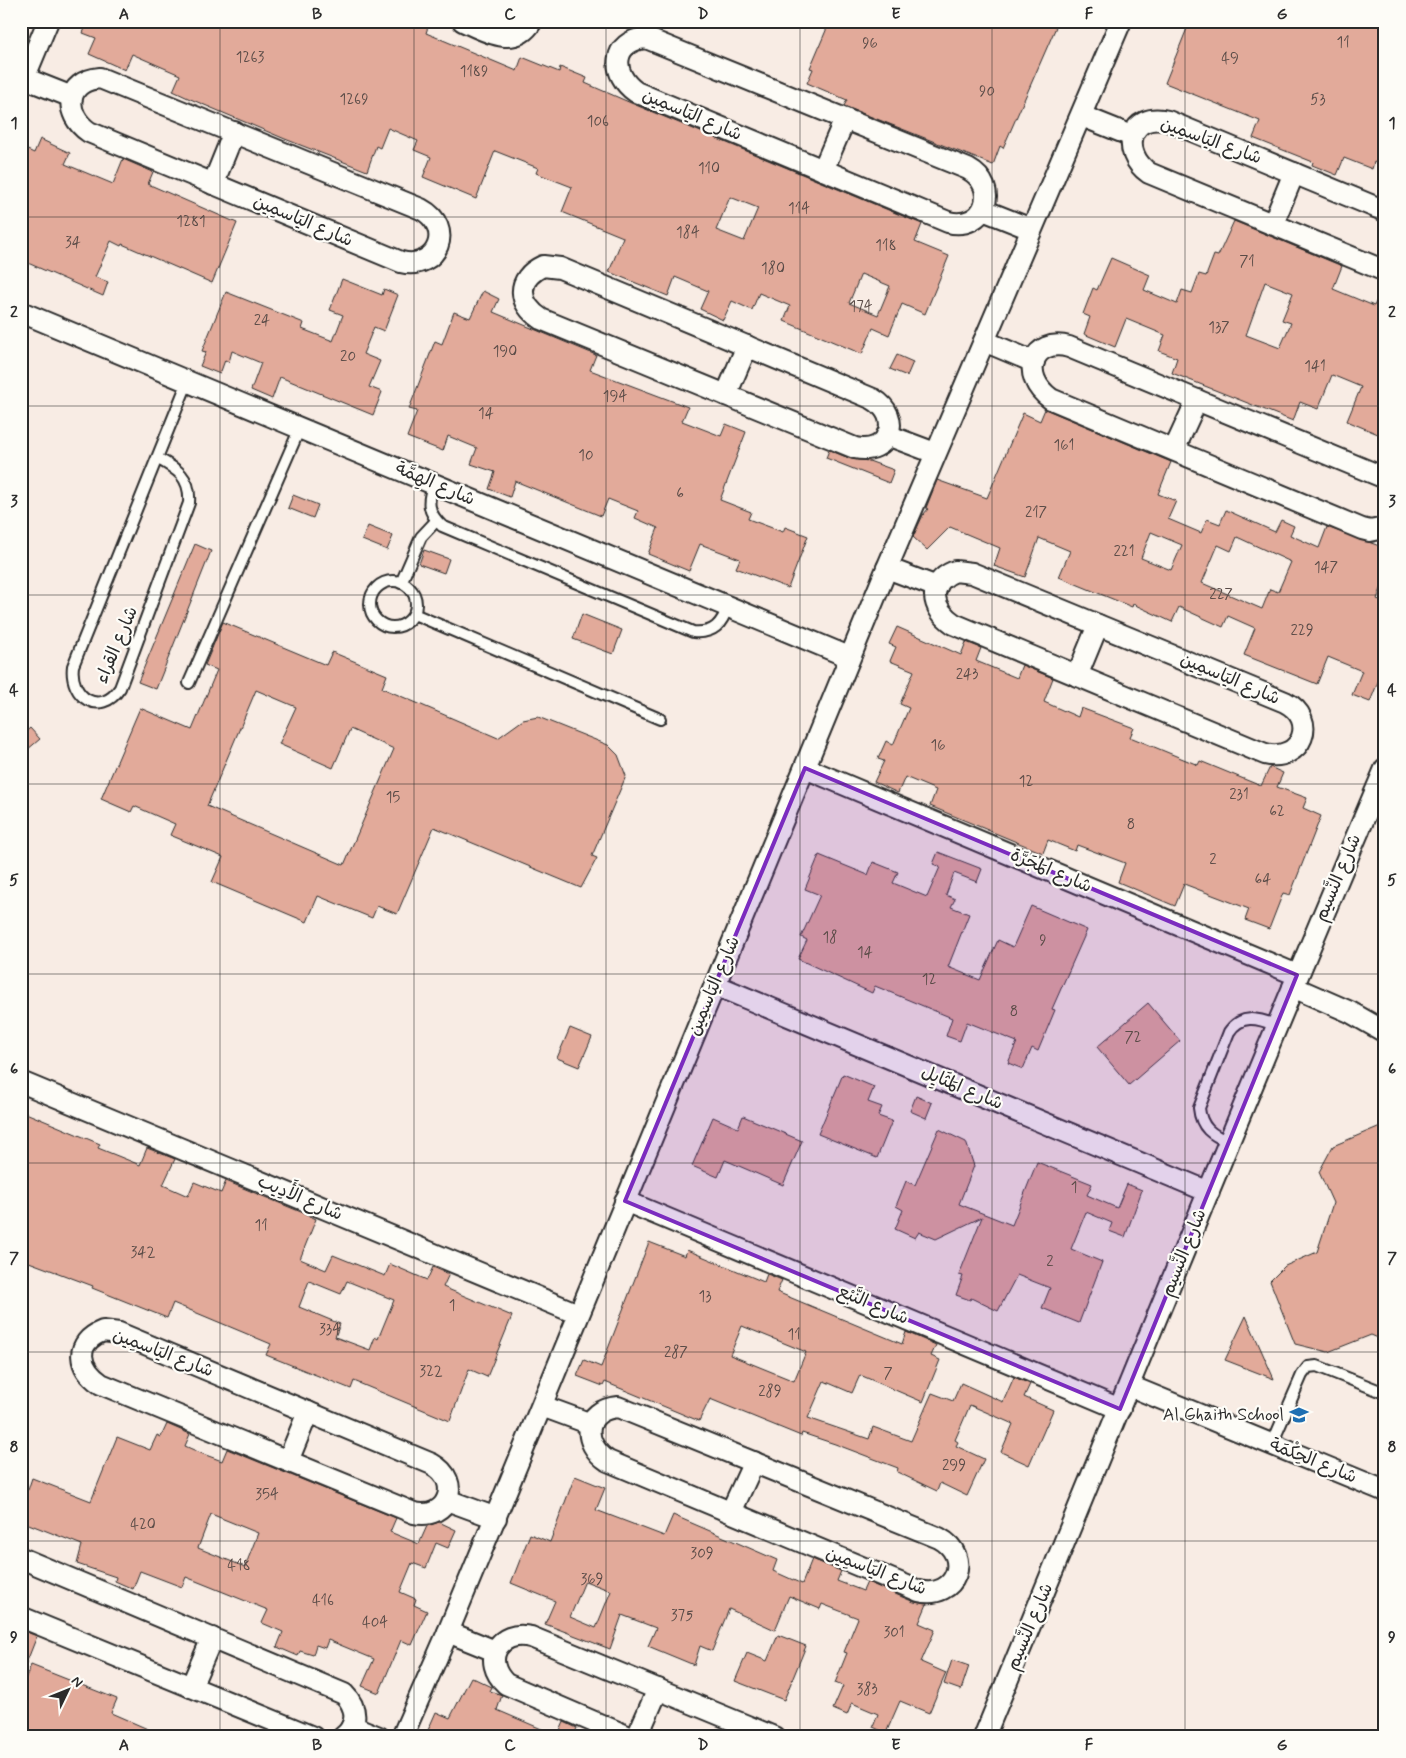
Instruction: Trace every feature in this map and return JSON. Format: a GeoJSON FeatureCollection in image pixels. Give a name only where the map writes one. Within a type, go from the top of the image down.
{"type":"FeatureCollection","features":[{"type":"Feature","properties":{"kind":"street"},"geometry":{"type":"LineString","coordinates":[[48,21],[23,82],[72,97]]}},
{"type":"Feature","properties":{"kind":"street"},"geometry":{"type":"LineString","coordinates":[[463,21],[504,37],[519,34],[532,21]]}},
{"type":"Feature","properties":{"kind":"street","name":"شارع اليَاسمِين"},"geometry":{"type":"LineString","coordinates":[[402,1737],[496,1518],[578,1314],[935,453],[1031,229],[1082,116],[1115,23]]}},
{"type":"Feature","properties":{"kind":"street","name":"شارع اليَاسمِين"},"geometry":{"type":"LineString","coordinates":[[638,39],[655,40],[845,119],[975,173],[981,179],[986,194],[983,210],[971,221],[955,224],[948,222],[636,92],[620,77],[619,55],[630,42],[638,39]]}},
{"type":"Feature","properties":{"kind":"street","name":"شارع اليَاسمِين"},"geometry":{"type":"LineString","coordinates":[[100,78],[234,132],[428,213],[438,226],[439,234],[436,250],[424,261],[416,264],[401,262],[89,132],[74,117],[72,97],[83,82],[100,78]]}},
{"type":"Feature","properties":{"kind":"street","name":"شارع اليَاسمِين"},"geometry":{"type":"LineString","coordinates":[[1082,116],[1132,136]]}},
{"type":"Feature","properties":{"kind":"street"},"geometry":{"type":"LineString","coordinates":[[823,170],[845,119]]}},
{"type":"Feature","properties":{"kind":"street","name":"شارع اليَاسمِين"},"geometry":{"type":"LineString","coordinates":[[1385,210],[1160,119],[1143,123],[1132,136],[1131,150],[1133,158],[1150,173],[1385,271]]}},
{"type":"Feature","properties":{"kind":"street"},"geometry":{"type":"LineString","coordinates":[[213,184],[234,132]]}},
{"type":"Feature","properties":{"kind":"street"},"geometry":{"type":"LineString","coordinates":[[1273,224],[1294,173]]}},
{"type":"Feature","properties":{"kind":"street"},"geometry":{"type":"LineString","coordinates":[[983,210],[1031,229]]}},
{"type":"Feature","properties":{"kind":"street"},"geometry":{"type":"LineString","coordinates":[[543,266],[560,268],[746,346],[880,403],[889,415],[888,435],[876,447],[862,450],[855,448],[541,319],[526,304],[523,297],[524,282],[529,275],[543,266]]}},
{"type":"Feature","properties":{"kind":"street","name":"شارع الهِمَّة"},"geometry":{"type":"LineString","coordinates":[[21,312],[850,656]]}},
{"type":"Feature","properties":{"kind":"street"},"geometry":{"type":"LineString","coordinates":[[984,341],[1034,362]]}},
{"type":"Feature","properties":{"kind":"street"},"geometry":{"type":"LineString","coordinates":[[1385,478],[1061,345],[1044,349],[1034,362],[1032,376],[1034,383],[1050,399],[1362,529],[1370,531],[1385,528]]}},
{"type":"Feature","properties":{"kind":"street"},"geometry":{"type":"LineString","coordinates":[[726,395],[746,346]]}},
{"type":"Feature","properties":{"kind":"street"},"geometry":{"type":"LineString","coordinates":[[1174,450],[1196,400]]}},
{"type":"Feature","properties":{"kind":"street"},"geometry":{"type":"LineString","coordinates":[[888,435],[935,453]]}},
{"type":"Feature","properties":{"kind":"street"},"geometry":{"type":"LineString","coordinates":[[887,568],[937,587]]}},
{"type":"Feature","properties":{"kind":"street","name":"شارع اليَاسمِين"},"geometry":{"type":"LineString","coordinates":[[955,571],[972,572],[1098,625],[1292,705],[1302,718],[1303,734],[1300,742],[1288,753],[1273,756],[1265,754],[954,624],[938,609],[935,594],[937,587],[948,574],[955,571]]}},
{"type":"Feature","properties":{"kind":"street"},"geometry":{"type":"LineString","coordinates":[[1077,676],[1098,625]]}},
{"type":"Feature","properties":{"kind":"street","name":"شارع المَجَرَّة"},"geometry":{"type":"LineString","coordinates":[[805,768],[1293,987],[1347,1022],[1380,1030]]}},
{"type":"Feature","properties":{"kind":"street","name":"شارع النَّسيم"},"geometry":{"type":"LineString","coordinates":[[984,1737],[1130,1386],[1276,1025],[1385,769]]}},
{"type":"Feature","properties":{"kind":"street","name":"شارع المَثَايِل"},"geometry":{"type":"LineString","coordinates":[[715,985],[1209,1192]]}},
{"type":"Feature","properties":{"kind":"street","name":"شارع الأَدِيب"},"geometry":{"type":"LineString","coordinates":[[21,1082],[578,1314]]}},
{"type":"Feature","properties":{"kind":"street","name":"شارع النَّبْع"},"geometry":{"type":"LineString","coordinates":[[625,1201],[1120,1409]]}},
{"type":"Feature","properties":{"kind":"street","name":"شارع اليَاسمِين"},"geometry":{"type":"LineString","coordinates":[[102,1331],[120,1333],[308,1412],[439,1468],[448,1480],[450,1487],[447,1500],[436,1512],[422,1515],[414,1513],[101,1384],[85,1369],[82,1362],[84,1348],[95,1335],[102,1331]]}},
{"type":"Feature","properties":{"kind":"street","name":"شارع الحِكْمَة"},"geometry":{"type":"LineString","coordinates":[[1130,1386],[1385,1490]]}},
{"type":"Feature","properties":{"kind":"street"},"geometry":{"type":"LineString","coordinates":[[542,1406],[591,1424]]}},
{"type":"Feature","properties":{"kind":"street","name":"شارع اليَاسمِين"},"geometry":{"type":"LineString","coordinates":[[610,1408],[626,1409],[754,1462],[946,1542],[956,1555],[957,1571],[954,1578],[949,1585],[935,1592],[919,1591],[608,1460],[592,1445],[589,1431],[595,1417],[610,1408]]}},
{"type":"Feature","properties":{"kind":"street"},"geometry":{"type":"LineString","coordinates":[[288,1461],[308,1412]]}},
{"type":"Feature","properties":{"kind":"street"},"geometry":{"type":"LineString","coordinates":[[731,1512],[754,1462]]}},
{"type":"Feature","properties":{"kind":"street"},"geometry":{"type":"LineString","coordinates":[[447,1500],[496,1518]]}},
{"type":"Feature","properties":{"kind":"street"},"geometry":{"type":"LineString","coordinates":[[21,1558],[344,1694],[353,1706],[355,1714],[347,1732],[379,1737]]}},
{"type":"Feature","properties":{"kind":"street"},"geometry":{"type":"LineString","coordinates":[[21,1617],[313,1737]]}},
{"type":"Feature","properties":{"kind":"street"},"geometry":{"type":"LineString","coordinates":[[448,1632],[495,1652]]}},
{"type":"Feature","properties":{"kind":"street"},"geometry":{"type":"LineString","coordinates":[[628,1737],[512,1688],[496,1673],[494,1666],[495,1652],[506,1638],[523,1635],[774,1737]]}},
{"type":"Feature","properties":{"kind":"street"},"geometry":{"type":"LineString","coordinates":[[192,1687],[212,1638]]}},
{"type":"Feature","properties":{"kind":"street"},"geometry":{"type":"LineString","coordinates":[[637,1737],[658,1689]]}},
{"type":"Feature","properties":{"kind":"lane","name":"شارع القراء"},"geometry":{"type":"LineString","coordinates":[[157,458],[179,471],[184,477],[188,485],[189,503],[120,688],[111,698],[97,702],[90,701],[78,692],[74,685],[73,666],[188,381]]}},
{"type":"Feature","properties":{"kind":"lane"},"geometry":{"type":"LineString","coordinates":[[189,683],[300,428]]}},
{"type":"Feature","properties":{"kind":"lane"},"geometry":{"type":"LineString","coordinates":[[434,484],[428,502],[436,521],[448,529],[693,632],[710,631],[717,627],[724,618],[728,606]]}},
{"type":"Feature","properties":{"kind":"lane"},"geometry":{"type":"LineString","coordinates":[[401,583],[422,538],[436,521]]}},
{"type":"Feature","properties":{"kind":"lane"},"geometry":{"type":"LineString","coordinates":[[393,581],[401,583],[408,586],[416,599],[414,614],[410,620],[397,627],[382,625],[372,613],[371,598],[379,586],[393,581]]}},
{"type":"Feature","properties":{"kind":"lane"},"geometry":{"type":"LineString","coordinates":[[414,614],[660,719]]}},
{"type":"Feature","properties":{"kind":"lane"},"geometry":{"type":"LineString","coordinates":[[1229,1142],[1209,1132],[1200,1118],[1199,1108],[1228,1032],[1237,1023],[1248,1018],[1261,1019],[1276,1025]]}},
{"type":"Feature","properties":{"kind":"lane"},"geometry":{"type":"LineString","coordinates":[[1272,1444],[1304,1371],[1308,1367],[1317,1366],[1385,1394]]}},
{"type":"Feature","properties":{"kind":"highlighted area"},"geometry":{"type":"Polygon","coordinates":[[[805,768],[1297,975],[1120,1409],[625,1201],[805,768]]]}},
{"type":"Feature","properties":{"kind":"building"},"geometry":{"type":"Polygon","coordinates":[[[88,21],[430,21],[426,33],[517,71],[522,57],[559,72],[560,67],[587,78],[585,83],[631,103],[922,224],[915,242],[949,256],[925,314],[902,304],[889,335],[873,328],[862,354],[784,321],[790,306],[759,293],[752,310],[732,301],[723,320],[700,309],[708,291],[675,277],[668,296],[609,272],[623,237],[562,212],[572,187],[536,173],[538,168],[495,151],[476,199],[423,177],[431,157],[414,150],[418,141],[388,128],[380,148],[376,146],[367,171],[285,139],[173,91],[180,75],[132,54],[125,70],[89,54],[96,38],[83,33],[88,21]],[[730,197],[716,230],[744,241],[758,208],[730,197]],[[861,274],[849,303],[878,315],[890,286],[861,274]]]}},
{"type":"Feature","properties":{"kind":"building"},"geometry":{"type":"Polygon","coordinates":[[[830,21],[1044,21],[1056,27],[1003,148],[1000,146],[993,165],[844,106],[847,100],[807,83],[813,69],[810,68],[830,21]]]}},
{"type":"Feature","properties":{"kind":"building"},"geometry":{"type":"Polygon","coordinates":[[[1190,21],[1385,21],[1385,166],[1374,162],[1372,169],[1344,158],[1337,175],[1312,165],[1313,162],[1253,138],[1260,121],[1165,83],[1190,21]]]}},
{"type":"Feature","properties":{"kind":"building"},"geometry":{"type":"Polygon","coordinates":[[[40,139],[70,153],[65,164],[113,184],[123,159],[153,172],[148,184],[237,223],[212,283],[111,241],[95,277],[108,282],[103,296],[21,260],[21,147],[34,153],[40,139]]]}},
{"type":"Feature","properties":{"kind":"building"},"geometry":{"type":"Polygon","coordinates":[[[1234,221],[1342,266],[1333,289],[1374,306],[1385,283],[1385,437],[1347,421],[1361,387],[1332,375],[1318,409],[1300,402],[1293,421],[1172,373],[1177,358],[1159,351],[1165,335],[1126,319],[1115,347],[1084,334],[1090,317],[1083,314],[1093,288],[1097,290],[1111,258],[1150,275],[1144,290],[1177,304],[1182,290],[1192,293],[1199,274],[1206,276],[1214,255],[1218,256],[1234,221]],[[1265,282],[1246,335],[1280,348],[1291,323],[1282,320],[1293,293],[1265,282]]]}},
{"type":"Feature","properties":{"kind":"building"},"geometry":{"type":"Polygon","coordinates":[[[342,279],[382,295],[384,289],[398,295],[384,331],[374,327],[363,354],[380,361],[369,387],[382,392],[373,415],[280,377],[272,399],[251,390],[261,363],[232,351],[229,362],[225,360],[220,374],[200,366],[206,352],[202,351],[226,292],[304,323],[302,329],[333,341],[343,315],[330,310],[342,279]]]}},
{"type":"Feature","properties":{"kind":"building"},"geometry":{"type":"Polygon","coordinates":[[[483,291],[499,299],[493,312],[596,355],[590,370],[688,407],[682,421],[721,436],[726,424],[746,432],[720,500],[751,512],[748,519],[783,532],[785,527],[808,536],[788,588],[736,568],[740,559],[700,544],[689,571],[648,554],[658,528],[635,518],[638,511],[608,499],[601,516],[515,481],[510,497],[489,489],[495,472],[471,464],[477,448],[448,436],[443,451],[407,437],[417,411],[409,409],[435,341],[442,344],[454,312],[470,318],[483,291]]]}},
{"type":"Feature","properties":{"kind":"building"},"geometry":{"type":"Polygon","coordinates":[[[897,355],[913,362],[907,376],[890,369],[897,355]]]}},
{"type":"Feature","properties":{"kind":"building"},"geometry":{"type":"Polygon","coordinates":[[[1045,409],[1171,462],[1158,494],[1176,501],[1168,519],[1201,533],[1207,519],[1220,524],[1226,510],[1275,532],[1281,520],[1294,526],[1290,535],[1319,548],[1327,527],[1385,548],[1385,579],[1377,599],[1385,602],[1385,664],[1370,702],[1352,695],[1362,671],[1328,657],[1317,684],[1244,655],[1255,628],[1228,616],[1223,627],[1179,607],[1172,622],[1133,604],[1132,607],[1059,577],[1070,551],[1039,538],[1025,577],[994,566],[1000,548],[950,527],[927,550],[913,537],[923,515],[928,509],[926,508],[937,480],[987,498],[1023,413],[1040,421],[1045,409]],[[1151,532],[1141,558],[1171,570],[1182,545],[1151,532]],[[1237,537],[1231,551],[1218,545],[1202,583],[1262,609],[1270,589],[1278,592],[1291,562],[1237,537]]]}},
{"type":"Feature","properties":{"kind":"building"},"geometry":{"type":"Polygon","coordinates":[[[829,450],[851,459],[869,461],[894,470],[889,483],[826,458],[829,450]]]}},
{"type":"Feature","properties":{"kind":"building"},"geometry":{"type":"Polygon","coordinates":[[[293,495],[318,505],[313,518],[288,508],[293,495]]]}},
{"type":"Feature","properties":{"kind":"building"},"geometry":{"type":"Polygon","coordinates":[[[368,526],[393,536],[387,550],[362,540],[368,526]]]}},
{"type":"Feature","properties":{"kind":"building"},"geometry":{"type":"Polygon","coordinates":[[[195,544],[211,551],[156,689],[138,682],[195,544]]]}},
{"type":"Feature","properties":{"kind":"building"},"geometry":{"type":"Polygon","coordinates":[[[424,550],[449,559],[444,573],[419,564],[424,550]]]}},
{"type":"Feature","properties":{"kind":"building"},"geometry":{"type":"Polygon","coordinates":[[[582,614],[622,630],[613,654],[573,639],[582,614]]]}},
{"type":"Feature","properties":{"kind":"building"},"geometry":{"type":"Polygon","coordinates":[[[223,622],[326,665],[332,652],[387,675],[382,688],[498,738],[523,720],[538,717],[608,745],[618,755],[626,776],[592,856],[597,858],[581,888],[434,827],[397,914],[377,906],[372,918],[318,896],[307,922],[212,882],[223,857],[170,835],[175,824],[134,806],[131,812],[101,799],[140,708],[192,730],[217,670],[205,665],[223,622]],[[256,690],[207,806],[344,865],[394,749],[350,729],[333,768],[279,744],[296,707],[256,690]]]}},
{"type":"Feature","properties":{"kind":"building"},"geometry":{"type":"Polygon","coordinates":[[[897,627],[961,655],[966,642],[981,648],[976,661],[1017,678],[1022,665],[1053,678],[1044,702],[1078,717],[1081,708],[1134,728],[1130,737],[1198,765],[1200,761],[1261,786],[1270,767],[1283,773],[1277,787],[1307,798],[1303,808],[1321,816],[1290,895],[1283,893],[1269,929],[1245,920],[1249,909],[1184,884],[1175,906],[1118,882],[1125,863],[1077,845],[1075,851],[1048,840],[1043,853],[930,806],[936,790],[905,777],[898,793],[874,782],[884,761],[878,759],[886,741],[893,745],[909,708],[900,704],[914,671],[890,661],[896,647],[889,644],[897,627]]]}},
{"type":"Feature","properties":{"kind":"building"},"geometry":{"type":"Polygon","coordinates":[[[30,728],[40,739],[21,755],[21,736],[30,728]]]}},
{"type":"Feature","properties":{"kind":"building"},"geometry":{"type":"Polygon","coordinates":[[[938,852],[982,869],[977,882],[954,873],[946,895],[955,899],[951,907],[969,914],[948,967],[980,980],[998,940],[1013,947],[1031,906],[1087,930],[1052,1009],[1055,1010],[1038,1051],[1032,1048],[1023,1069],[1008,1063],[1017,1042],[967,1022],[960,1041],[946,1036],[952,1018],[875,986],[872,993],[798,959],[807,940],[801,937],[820,895],[805,889],[819,855],[868,875],[873,862],[898,872],[893,883],[927,897],[940,867],[933,864],[938,852]]]}},
{"type":"Feature","properties":{"kind":"building"},"geometry":{"type":"Polygon","coordinates":[[[1148,1003],[1180,1041],[1129,1085],[1097,1047],[1148,1003]]]}},
{"type":"Feature","properties":{"kind":"building"},"geometry":{"type":"Polygon","coordinates":[[[570,1028],[592,1037],[579,1067],[557,1058],[570,1028]]]}},
{"type":"Feature","properties":{"kind":"building"},"geometry":{"type":"Polygon","coordinates":[[[843,1074],[874,1087],[868,1102],[882,1107],[878,1116],[892,1121],[877,1158],[818,1134],[843,1074]]]}},
{"type":"Feature","properties":{"kind":"building"},"geometry":{"type":"Polygon","coordinates":[[[916,1096],[932,1103],[926,1118],[910,1111],[916,1096]]]}},
{"type":"Feature","properties":{"kind":"building"},"geometry":{"type":"Polygon","coordinates":[[[21,1111],[100,1144],[98,1148],[140,1165],[147,1148],[175,1159],[163,1185],[188,1196],[194,1182],[221,1193],[226,1181],[316,1219],[300,1259],[326,1270],[333,1255],[385,1276],[390,1264],[427,1280],[433,1267],[449,1274],[443,1287],[512,1316],[487,1377],[469,1369],[450,1421],[354,1381],[351,1389],[266,1355],[271,1344],[173,1303],[167,1318],[92,1288],[93,1286],[21,1259],[21,1111]],[[309,1281],[299,1307],[340,1324],[335,1337],[370,1350],[375,1337],[378,1339],[394,1300],[347,1281],[341,1294],[309,1281]]]}},
{"type":"Feature","properties":{"kind":"building"},"geometry":{"type":"Polygon","coordinates":[[[743,1116],[802,1141],[783,1185],[725,1160],[718,1177],[692,1166],[713,1117],[738,1128],[743,1116]]]}},
{"type":"Feature","properties":{"kind":"building"},"geometry":{"type":"Polygon","coordinates":[[[1385,1124],[1385,1341],[1371,1335],[1328,1352],[1295,1344],[1270,1281],[1285,1266],[1317,1252],[1333,1203],[1319,1172],[1333,1146],[1385,1124]]]}},
{"type":"Feature","properties":{"kind":"building"},"geometry":{"type":"Polygon","coordinates":[[[939,1129],[966,1142],[974,1166],[959,1204],[1012,1225],[1037,1162],[1092,1184],[1087,1195],[1117,1208],[1127,1184],[1142,1190],[1125,1237],[1109,1231],[1112,1223],[1086,1212],[1071,1249],[1102,1262],[1079,1323],[1042,1308],[1050,1288],[1017,1275],[998,1311],[971,1298],[970,1300],[956,1295],[963,1276],[959,1275],[982,1217],[936,1239],[919,1232],[915,1238],[895,1229],[903,1210],[896,1206],[906,1181],[915,1185],[939,1129]]]}},
{"type":"Feature","properties":{"kind":"building"},"geometry":{"type":"Polygon","coordinates":[[[649,1242],[685,1256],[687,1250],[764,1282],[767,1274],[782,1280],[777,1292],[902,1344],[906,1332],[936,1345],[931,1356],[940,1360],[923,1402],[860,1375],[852,1393],[824,1381],[808,1418],[869,1439],[873,1427],[911,1441],[932,1393],[953,1401],[961,1383],[1003,1402],[1014,1377],[1030,1384],[1024,1397],[1053,1410],[1029,1465],[1001,1452],[1013,1424],[970,1405],[955,1440],[958,1442],[956,1446],[984,1459],[967,1496],[940,1483],[937,1491],[897,1472],[898,1468],[802,1433],[801,1436],[710,1399],[699,1421],[605,1382],[603,1386],[577,1376],[584,1360],[601,1367],[649,1242]],[[742,1326],[730,1355],[794,1381],[806,1352],[742,1326]]]}},
{"type":"Feature","properties":{"kind":"building"},"geometry":{"type":"Polygon","coordinates":[[[1246,1316],[1274,1379],[1225,1360],[1246,1316]]]}},
{"type":"Feature","properties":{"kind":"building"},"geometry":{"type":"Polygon","coordinates":[[[167,1424],[190,1434],[185,1446],[203,1454],[222,1461],[227,1449],[396,1518],[390,1532],[419,1544],[427,1526],[439,1522],[456,1530],[448,1548],[436,1543],[426,1568],[412,1563],[400,1592],[416,1599],[414,1605],[427,1611],[412,1645],[401,1640],[379,1693],[362,1686],[374,1659],[328,1640],[325,1648],[316,1645],[313,1655],[300,1651],[298,1656],[277,1647],[283,1632],[262,1623],[268,1610],[186,1577],[182,1587],[140,1571],[133,1589],[115,1581],[116,1577],[77,1564],[82,1545],[21,1521],[21,1488],[28,1490],[32,1478],[91,1501],[117,1437],[150,1450],[157,1435],[161,1437],[167,1424]],[[211,1514],[198,1548],[245,1567],[258,1533],[211,1514]]]}},
{"type":"Feature","properties":{"kind":"building"},"geometry":{"type":"Polygon","coordinates":[[[575,1476],[605,1488],[596,1510],[664,1536],[673,1515],[777,1560],[773,1571],[802,1584],[812,1559],[841,1571],[837,1581],[863,1591],[867,1582],[914,1602],[927,1604],[919,1623],[935,1630],[921,1662],[946,1673],[929,1713],[900,1701],[886,1733],[873,1727],[878,1714],[852,1703],[847,1715],[833,1709],[843,1686],[835,1683],[847,1653],[844,1652],[858,1618],[822,1604],[820,1609],[789,1596],[775,1630],[729,1609],[712,1651],[700,1646],[694,1665],[648,1646],[656,1628],[622,1615],[610,1649],[545,1624],[555,1601],[511,1583],[530,1534],[550,1542],[575,1476]],[[585,1581],[570,1617],[596,1628],[611,1591],[585,1581]]]}},
{"type":"Feature","properties":{"kind":"building"},"geometry":{"type":"Polygon","coordinates":[[[21,1630],[37,1636],[22,1674],[21,1673],[21,1630]]]}},
{"type":"Feature","properties":{"kind":"building"},"geometry":{"type":"Polygon","coordinates":[[[778,1635],[806,1646],[784,1700],[735,1681],[747,1653],[767,1661],[778,1635]]]}},
{"type":"Feature","properties":{"kind":"building"},"geometry":{"type":"Polygon","coordinates":[[[952,1660],[969,1666],[961,1690],[944,1684],[952,1660]]]}},
{"type":"Feature","properties":{"kind":"building"},"geometry":{"type":"Polygon","coordinates":[[[31,1665],[117,1699],[111,1713],[166,1737],[21,1737],[21,1689],[31,1665]]]}},
{"type":"Feature","properties":{"kind":"building"},"geometry":{"type":"Polygon","coordinates":[[[471,1677],[492,1687],[490,1691],[502,1695],[497,1710],[558,1736],[564,1722],[577,1728],[573,1737],[425,1737],[436,1712],[450,1718],[471,1677]]]}},
{"type":"Feature","properties":{"kind":"place","name":"Al Ghaith School"},"geometry":{"type":"Point","coordinates":[1299,1415]}}]}
